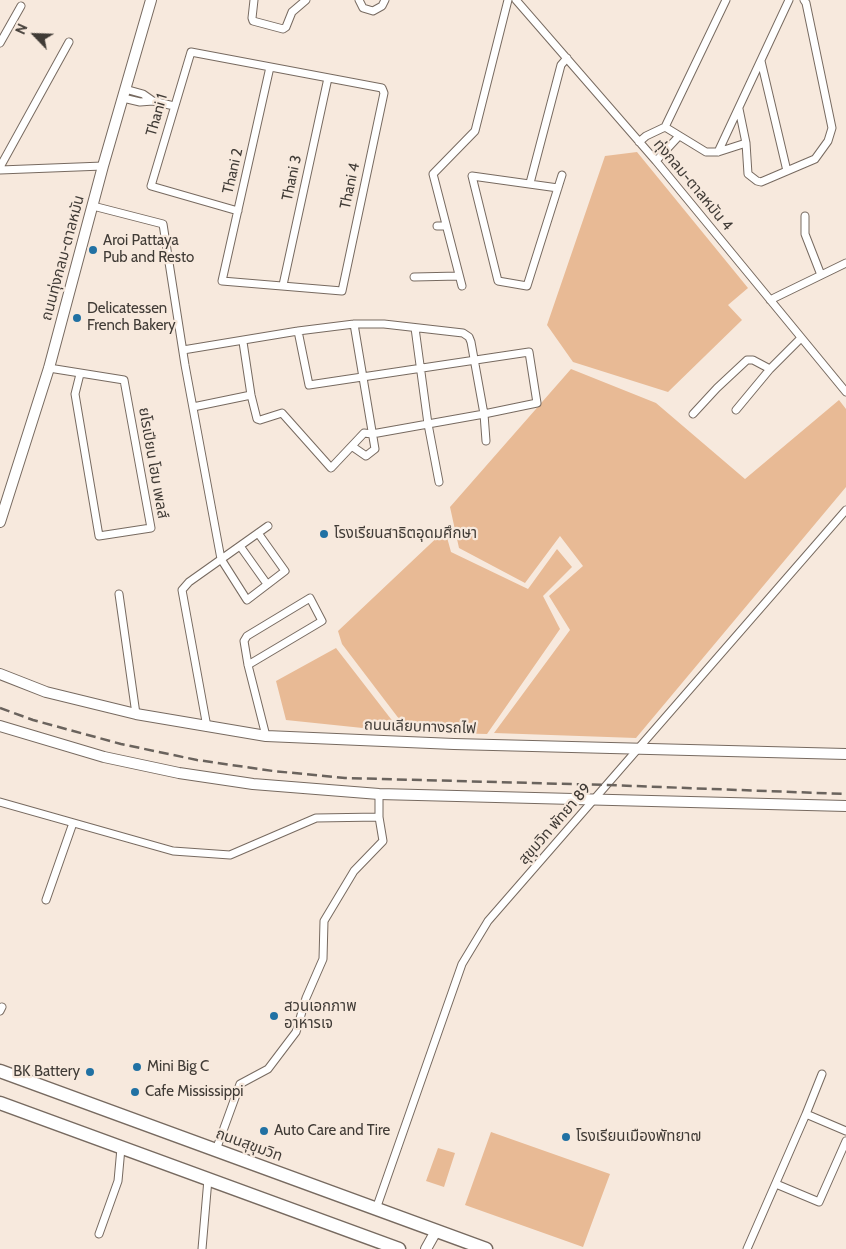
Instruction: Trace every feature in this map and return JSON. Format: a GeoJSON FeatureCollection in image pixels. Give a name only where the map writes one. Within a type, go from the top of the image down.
{"type":"FeatureCollection","features":[{"type":"Feature","properties":{"kind":"highway","name":"ถนนสุขุมวิท"},"geometry":{"type":"LineString","coordinates":[[0,1071],[486,1249]]}},
{"type":"Feature","properties":{"kind":"highway"},"geometry":{"type":"LineString","coordinates":[[0,1103],[399,1249]]}},
{"type":"Feature","properties":{"kind":"street","name":"ถนนทุ่งกลม-ตาลหมัน"},"geometry":{"type":"LineString","coordinates":[[0,522],[49,368],[103,166],[151,0]]}},
{"type":"Feature","properties":{"kind":"street"},"geometry":{"type":"LineString","coordinates":[[254,0],[253,21],[283,29],[286,27],[292,12],[306,0]]}},
{"type":"Feature","properties":{"kind":"street"},"geometry":{"type":"LineString","coordinates":[[358,0],[363,8],[373,11],[382,6],[385,0]]}},
{"type":"Feature","properties":{"kind":"street"},"geometry":{"type":"LineString","coordinates":[[462,286],[433,174],[475,131],[508,0]]}},
{"type":"Feature","properties":{"kind":"street","name":"ทุ่งกลม-ตาลหมัน 4"},"geometry":{"type":"LineString","coordinates":[[516,0],[656,161],[846,392]]}},
{"type":"Feature","properties":{"kind":"street"},"geometry":{"type":"LineString","coordinates":[[639,142],[646,136],[665,127],[726,0]]}},
{"type":"Feature","properties":{"kind":"street"},"geometry":{"type":"LineString","coordinates":[[718,152],[789,0]]}},
{"type":"Feature","properties":{"kind":"street"},"geometry":{"type":"LineString","coordinates":[[739,109],[746,143],[748,174],[757,181],[761,182],[816,159],[828,141],[832,128],[804,0]]}},
{"type":"Feature","properties":{"kind":"street"},"geometry":{"type":"LineString","coordinates":[[0,43],[22,6]]}},
{"type":"Feature","properties":{"kind":"street"},"geometry":{"type":"LineString","coordinates":[[69,42],[0,168],[103,166]]}},
{"type":"Feature","properties":{"kind":"street","name":"Thani 1"},"geometry":{"type":"LineString","coordinates":[[238,211],[151,186],[191,52],[270,67]]}},
{"type":"Feature","properties":{"kind":"street"},"geometry":{"type":"LineString","coordinates":[[530,183],[561,64],[567,58]]}},
{"type":"Feature","properties":{"kind":"street"},"geometry":{"type":"LineString","coordinates":[[761,61],[787,171]]}},
{"type":"Feature","properties":{"kind":"street"},"geometry":{"type":"LineString","coordinates":[[270,67],[328,78]]}},
{"type":"Feature","properties":{"kind":"street","name":"Thani 2"},"geometry":{"type":"LineString","coordinates":[[270,67],[222,281],[283,285]]}},
{"type":"Feature","properties":{"kind":"street","name":"Thani 4"},"geometry":{"type":"LineString","coordinates":[[283,285],[342,291],[384,93],[382,88],[328,78]]}},
{"type":"Feature","properties":{"kind":"street","name":"Thani 3"},"geometry":{"type":"LineString","coordinates":[[283,285],[328,78]]}},
{"type":"Feature","properties":{"kind":"street"},"geometry":{"type":"LineString","coordinates":[[124,93],[143,94],[153,101],[174,106]]}},
{"type":"Feature","properties":{"kind":"street"},"geometry":{"type":"LineString","coordinates":[[665,127],[706,152],[718,152],[746,143]]}},
{"type":"Feature","properties":{"kind":"street"},"geometry":{"type":"LineString","coordinates":[[656,161],[678,136]]}},
{"type":"Feature","properties":{"kind":"street"},"geometry":{"type":"LineString","coordinates":[[558,188],[472,176],[498,281],[527,286],[558,188],[562,175]]}},
{"type":"Feature","properties":{"kind":"street"},"geometry":{"type":"LineString","coordinates":[[93,206],[163,224],[183,350],[221,559],[247,600],[285,571],[258,533]]}},
{"type":"Feature","properties":{"kind":"street"},"geometry":{"type":"LineString","coordinates":[[805,216],[805,234],[821,275]]}},
{"type":"Feature","properties":{"kind":"street"},"geometry":{"type":"LineString","coordinates":[[437,226],[446,226]]}},
{"type":"Feature","properties":{"kind":"street"},"geometry":{"type":"LineString","coordinates":[[770,300],[846,263]]}},
{"type":"Feature","properties":{"kind":"street"},"geometry":{"type":"LineString","coordinates":[[414,276],[459,276]]}},
{"type":"Feature","properties":{"kind":"street"},"geometry":{"type":"LineString","coordinates":[[183,350],[354,324],[384,324],[466,335],[471,342],[484,414],[486,441]]}},
{"type":"Feature","properties":{"kind":"street"},"geometry":{"type":"LineString","coordinates":[[353,447],[366,456],[375,449],[354,324]]}},
{"type":"Feature","properties":{"kind":"street"},"geometry":{"type":"LineString","coordinates":[[415,328],[419,370],[438,482]]}},
{"type":"Feature","properties":{"kind":"street"},"geometry":{"type":"LineString","coordinates":[[243,342],[251,395],[257,418],[260,420],[277,413],[282,413],[331,468],[353,447],[356,440],[364,434],[537,403],[529,352],[309,385],[298,331]]}},
{"type":"Feature","properties":{"kind":"street"},"geometry":{"type":"LineString","coordinates":[[736,410],[770,369],[801,338]]}},
{"type":"Feature","properties":{"kind":"street"},"geometry":{"type":"LineString","coordinates":[[693,414],[747,360],[753,360],[770,369]]}},
{"type":"Feature","properties":{"kind":"street","name":"ยโรเปียน โฮม เพลส์"},"geometry":{"type":"LineString","coordinates":[[49,368],[124,380],[151,528],[99,536],[75,394],[80,374]]}},
{"type":"Feature","properties":{"kind":"street"},"geometry":{"type":"LineString","coordinates":[[193,407],[251,395]]}},
{"type":"Feature","properties":{"kind":"street","name":"สุขุมวิท พัทยา 89"},"geometry":{"type":"LineString","coordinates":[[376,1209],[462,964],[488,921],[596,800],[846,510]]}},
{"type":"Feature","properties":{"kind":"street"},"geometry":{"type":"LineString","coordinates":[[207,727],[182,590],[189,582],[268,526]]}},
{"type":"Feature","properties":{"kind":"street"},"geometry":{"type":"LineString","coordinates":[[240,546],[267,584]]}},
{"type":"Feature","properties":{"kind":"street"},"geometry":{"type":"LineString","coordinates":[[119,594],[136,714]]}},
{"type":"Feature","properties":{"kind":"street"},"geometry":{"type":"LineString","coordinates":[[248,665],[322,621],[310,598],[247,636],[244,641],[248,665],[266,736]]}},
{"type":"Feature","properties":{"kind":"street","name":"ถนนเลียบทางรถไฟ"},"geometry":{"type":"LineString","coordinates":[[0,674],[46,692],[136,714],[266,736],[454,744],[846,754]]}},
{"type":"Feature","properties":{"kind":"street"},"geometry":{"type":"LineString","coordinates":[[0,726],[104,757],[178,773],[253,784],[379,794],[846,806]]}},
{"type":"Feature","properties":{"kind":"street"},"geometry":{"type":"LineString","coordinates":[[216,1150],[240,1084],[268,1069],[296,1032],[306,998],[323,959],[324,921],[354,872],[383,841],[379,817],[379,794]]}},
{"type":"Feature","properties":{"kind":"street"},"geometry":{"type":"LineString","coordinates":[[0,802],[173,851],[230,855],[316,818],[379,817]]}},
{"type":"Feature","properties":{"kind":"street"},"geometry":{"type":"LineString","coordinates":[[46,900],[73,823]]}},
{"type":"Feature","properties":{"kind":"street"},"geometry":{"type":"LineString","coordinates":[[747,1249],[822,1074]]}},
{"type":"Feature","properties":{"kind":"street"},"geometry":{"type":"LineString","coordinates":[[806,1114],[846,1131]]}},
{"type":"Feature","properties":{"kind":"street"},"geometry":{"type":"LineString","coordinates":[[776,1184],[819,1202],[846,1141]]}},
{"type":"Feature","properties":{"kind":"street"},"geometry":{"type":"LineString","coordinates":[[99,1234],[118,1181],[122,1148]]}},
{"type":"Feature","properties":{"kind":"street"},"geometry":{"type":"LineString","coordinates":[[202,1249],[208,1179]]}},
{"type":"Feature","properties":{"kind":"street"},"geometry":{"type":"LineString","coordinates":[[426,1249],[436,1231]]}},
{"type":"Feature","properties":{"kind":"shaded area"},"geometry":{"type":"Polygon","coordinates":[[[637,152],[748,288],[728,305],[742,320],[668,392],[573,362],[547,325],[605,156],[637,152]]]}},
{"type":"Feature","properties":{"kind":"shaded area"},"geometry":{"type":"Polygon","coordinates":[[[571,369],[656,403],[745,479],[839,400],[846,409],[846,487],[636,738],[494,733],[570,630],[549,596],[583,566],[560,536],[525,583],[459,548],[450,507],[571,369]]]}},
{"type":"Feature","properties":{"kind":"shaded area"},"geometry":{"type":"Polygon","coordinates":[[[445,530],[451,552],[528,589],[557,549],[572,567],[543,596],[560,629],[487,734],[409,732],[342,644],[338,631],[445,530]]]}},
{"type":"Feature","properties":{"kind":"shaded area"},"geometry":{"type":"Polygon","coordinates":[[[336,648],[401,732],[286,720],[276,681],[336,648]]]}},
{"type":"Feature","properties":{"kind":"shaded area"},"geometry":{"type":"Polygon","coordinates":[[[491,1132],[610,1174],[583,1247],[465,1205],[491,1132]]]}},
{"type":"Feature","properties":{"kind":"shaded area"},"geometry":{"type":"Polygon","coordinates":[[[438,1148],[455,1153],[444,1187],[426,1181],[438,1148]]]}},
{"type":"Feature","properties":{"kind":"railway"},"geometry":{"type":"LineString","coordinates":[[0,708],[33,720],[121,744],[197,760],[273,771],[345,778],[846,794]]}},
{"type":"Feature","properties":{"kind":"place","name":"Aroi Pattaya Pub and Resto"},"geometry":{"type":"Point","coordinates":[93,250]}},
{"type":"Feature","properties":{"kind":"place","name":"Delicatessen French Bakery"},"geometry":{"type":"Point","coordinates":[77,318]}},
{"type":"Feature","properties":{"kind":"place","name":"โรงเรียนสาธิตอุดมศึกษา"},"geometry":{"type":"Point","coordinates":[324,534]}},
{"type":"Feature","properties":{"kind":"place","name":"สวนเอกภาพ อาหารเจ"},"geometry":{"type":"Point","coordinates":[274,1016]}},
{"type":"Feature","properties":{"kind":"place","name":"Mini Big C"},"geometry":{"type":"Point","coordinates":[137,1067]}},
{"type":"Feature","properties":{"kind":"place","name":"BK Battery"},"geometry":{"type":"Point","coordinates":[90,1072]}},
{"type":"Feature","properties":{"kind":"place","name":"Cafe Mississippi"},"geometry":{"type":"Point","coordinates":[135,1092]}},
{"type":"Feature","properties":{"kind":"place","name":"Auto Care and Tire"},"geometry":{"type":"Point","coordinates":[264,1131]}},
{"type":"Feature","properties":{"kind":"place","name":"โรงเรียนเมืองพัทยา๗"},"geometry":{"type":"Point","coordinates":[566,1137]}}]}
